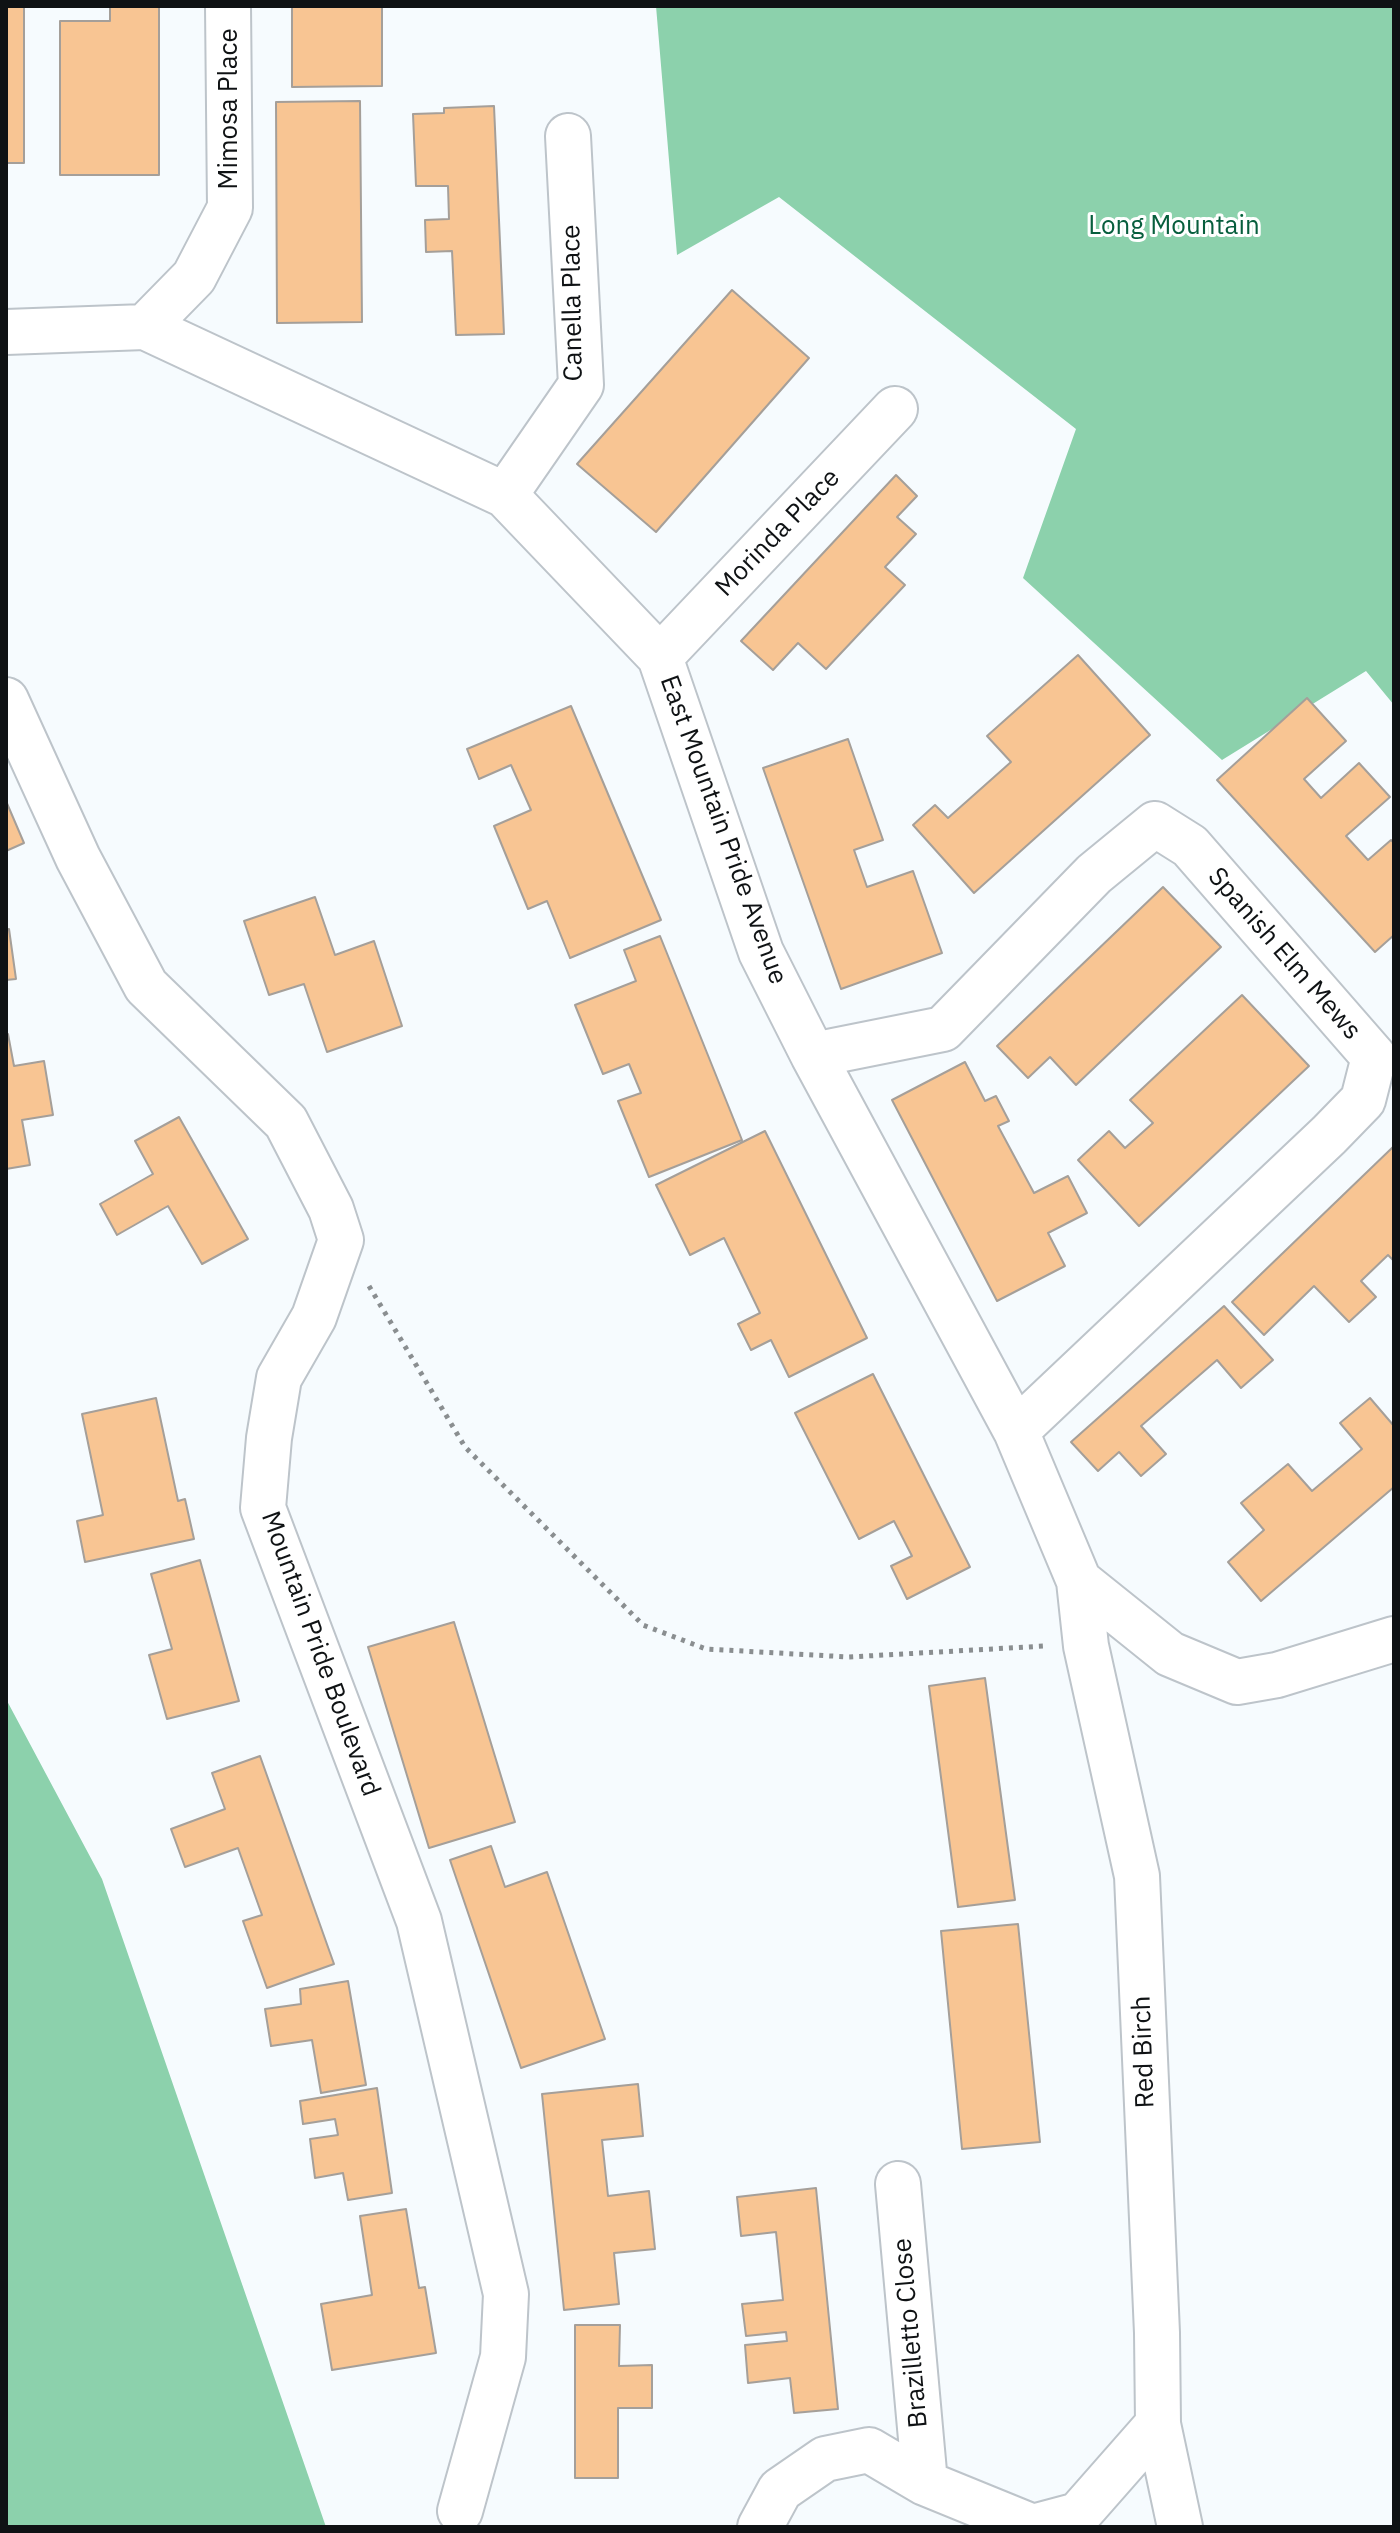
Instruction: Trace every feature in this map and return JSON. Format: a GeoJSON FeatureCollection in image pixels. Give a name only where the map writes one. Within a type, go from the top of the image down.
{"type":"FeatureCollection","features":[{"type":"Feature","properties":{"kind":"street","name":"Mimosa Place"},"geometry":{"type":"LineString","coordinates":[[145,327],[194,277],[230,208],[228,6]]}},
{"type":"Feature","properties":{"kind":"street","name":"Canella Place"},"geometry":{"type":"LineString","coordinates":[[505,495],[581,385],[568,136]]}},
{"type":"Feature","properties":{"kind":"street","name":"East Mountain Pride Avenue"},"geometry":{"type":"LineString","coordinates":[[6,332],[145,327],[505,495],[660,657],[761,952],[813,1055],[1016,1431],[1079,1581],[1170,1654],[1237,1682],[1277,1675],[1394,1639]]}},
{"type":"Feature","properties":{"kind":"street","name":"Morinda Place"},"geometry":{"type":"LineString","coordinates":[[660,657],[895,409]]}},
{"type":"Feature","properties":{"kind":"street"},"geometry":{"type":"LineString","coordinates":[[6,700],[78,858],[146,986],[286,1122],[331,1209],[341,1240]]}},
{"type":"Feature","properties":{"kind":"street","name":"Spanish Elm Mews"},"geometry":{"type":"LineString","coordinates":[[813,1055],[943,1029],[1094,874],[1155,824],[1190,846],[1374,1057],[1363,1100],[1016,1431]]}},
{"type":"Feature","properties":{"kind":"street","name":"Mountain Pride Boulevard"},"geometry":{"type":"LineString","coordinates":[[341,1240],[314,1317],[279,1378],[269,1438],[263,1508],[419,1921],[506,2294],[503,2357],[460,2511]]}},
{"type":"Feature","properties":{"kind":"street","name":"Red Birch"},"geometry":{"type":"LineString","coordinates":[[1079,1581],[1086,1646],[1137,1876],[1158,2424],[1180,2527]]}},
{"type":"Feature","properties":{"kind":"street","name":"Brazilletto Close"},"geometry":{"type":"LineString","coordinates":[[898,2184],[925,2483]]}},
{"type":"Feature","properties":{"kind":"street"},"geometry":{"type":"LineString","coordinates":[[760,2527],[780,2490],[825,2459],[869,2450],[925,2483],[1033,2527],[1078,2515],[1158,2424]]}},
{"type":"Feature","properties":{"kind":"path"},"geometry":{"type":"LineString","coordinates":[[341,1240],[465,1447],[643,1625],[706,1649],[849,1657],[1029,1646],[1086,1646]]}},
{"type":"Feature","properties":{"kind":"green space","name":"Long Mountain"},"geometry":{"type":"Polygon","coordinates":[[[656,6],[1394,6],[1394,705],[1366,671],[1222,760],[1023,578],[1076,429],[779,197],[677,255],[656,6]]]}},
{"type":"Feature","properties":{"kind":"green space"},"geometry":{"type":"Polygon","coordinates":[[[6,1699],[102,1879],[326,2527],[6,2527],[6,1699]]]}},
{"type":"Feature","properties":{"kind":"building"},"geometry":{"type":"Polygon","coordinates":[[[6,6],[24,6],[24,163],[6,163],[6,6]]]}},
{"type":"Feature","properties":{"kind":"building"},"geometry":{"type":"Polygon","coordinates":[[[110,6],[159,6],[159,175],[60,175],[60,21],[110,21],[110,6]]]}},
{"type":"Feature","properties":{"kind":"building"},"geometry":{"type":"Polygon","coordinates":[[[292,6],[382,6],[382,86],[292,87],[292,6]]]}},
{"type":"Feature","properties":{"kind":"building"},"geometry":{"type":"Polygon","coordinates":[[[360,101],[362,322],[277,323],[276,102],[360,101]]]}},
{"type":"Feature","properties":{"kind":"building"},"geometry":{"type":"Polygon","coordinates":[[[494,106],[504,334],[456,335],[452,251],[426,252],[425,220],[449,219],[448,186],[416,186],[413,114],[444,113],[444,108],[494,106]]]}},
{"type":"Feature","properties":{"kind":"building"},"geometry":{"type":"Polygon","coordinates":[[[732,290],[809,358],[656,532],[577,464],[732,290]]]}},
{"type":"Feature","properties":{"kind":"building"},"geometry":{"type":"Polygon","coordinates":[[[896,475],[917,496],[897,517],[916,534],[885,567],[905,585],[826,669],[798,643],[773,670],[741,641],[896,475]]]}},
{"type":"Feature","properties":{"kind":"building"},"geometry":{"type":"Polygon","coordinates":[[[1078,655],[1150,735],[974,893],[913,825],[935,805],[948,818],[1011,762],[987,736],[1078,655]]]}},
{"type":"Feature","properties":{"kind":"building"},"geometry":{"type":"Polygon","coordinates":[[[1307,698],[1346,741],[1304,779],[1321,798],[1359,763],[1390,797],[1346,836],[1368,860],[1391,840],[1394,843],[1394,935],[1375,952],[1217,780],[1307,698]]]}},
{"type":"Feature","properties":{"kind":"building"},"geometry":{"type":"Polygon","coordinates":[[[571,706],[661,920],[570,958],[547,901],[528,909],[494,826],[531,810],[511,765],[479,779],[467,749],[571,706]]]}},
{"type":"Feature","properties":{"kind":"building"},"geometry":{"type":"Polygon","coordinates":[[[848,739],[883,840],[854,850],[867,887],[913,871],[942,953],[841,989],[763,768],[848,739]]]}},
{"type":"Feature","properties":{"kind":"building"},"geometry":{"type":"Polygon","coordinates":[[[6,801],[24,843],[6,851],[6,801]]]}},
{"type":"Feature","properties":{"kind":"building"},"geometry":{"type":"Polygon","coordinates":[[[1163,887],[1221,947],[1076,1085],[1050,1057],[1028,1078],[997,1046],[1163,887]]]}},
{"type":"Feature","properties":{"kind":"building"},"geometry":{"type":"Polygon","coordinates":[[[315,897],[335,955],[374,941],[402,1026],[327,1052],[304,984],[269,995],[244,921],[315,897]]]}},
{"type":"Feature","properties":{"kind":"building"},"geometry":{"type":"Polygon","coordinates":[[[9,929],[16,979],[6,980],[6,930],[9,929]]]}},
{"type":"Feature","properties":{"kind":"building"},"geometry":{"type":"Polygon","coordinates":[[[660,936],[742,1140],[649,1177],[618,1101],[641,1093],[629,1064],[603,1074],[575,1005],[636,981],[624,950],[660,936]]]}},
{"type":"Feature","properties":{"kind":"building"},"geometry":{"type":"Polygon","coordinates":[[[1242,995],[1309,1066],[1139,1226],[1078,1160],[1109,1131],[1125,1148],[1153,1123],[1130,1100],[1242,995]]]}},
{"type":"Feature","properties":{"kind":"building"},"geometry":{"type":"Polygon","coordinates":[[[6,1035],[14,1066],[44,1061],[53,1115],[22,1120],[30,1165],[6,1169],[6,1035]]]}},
{"type":"Feature","properties":{"kind":"building"},"geometry":{"type":"Polygon","coordinates":[[[965,1062],[985,1101],[996,1096],[1009,1121],[998,1126],[1034,1193],[1068,1176],[1087,1213],[1048,1233],[1065,1266],[997,1301],[892,1100],[965,1062]]]}},
{"type":"Feature","properties":{"kind":"building"},"geometry":{"type":"Polygon","coordinates":[[[179,1117],[248,1239],[202,1264],[168,1206],[117,1235],[100,1204],[153,1174],[135,1141],[179,1117]]]}},
{"type":"Feature","properties":{"kind":"building"},"geometry":{"type":"Polygon","coordinates":[[[765,1131],[867,1338],[789,1377],[771,1340],[751,1350],[738,1324],[760,1313],[724,1238],[690,1255],[656,1185],[765,1131]]]}},
{"type":"Feature","properties":{"kind":"building"},"geometry":{"type":"Polygon","coordinates":[[[1394,1146],[1394,1261],[1388,1255],[1361,1281],[1376,1297],[1349,1322],[1314,1286],[1264,1335],[1232,1302],[1394,1146]]]}},
{"type":"Feature","properties":{"kind":"building"},"geometry":{"type":"Polygon","coordinates":[[[1224,1306],[1273,1360],[1241,1388],[1217,1360],[1141,1426],[1166,1454],[1141,1476],[1119,1452],[1098,1471],[1071,1442],[1224,1306]]]}},
{"type":"Feature","properties":{"kind":"building"},"geometry":{"type":"Polygon","coordinates":[[[873,1374],[970,1567],[907,1599],[891,1566],[912,1556],[894,1521],[859,1539],[795,1413],[873,1374]]]}},
{"type":"Feature","properties":{"kind":"building"},"geometry":{"type":"Polygon","coordinates":[[[156,1398],[178,1501],[185,1499],[194,1539],[85,1562],[77,1521],[103,1515],[82,1414],[156,1398]]]}},
{"type":"Feature","properties":{"kind":"building"},"geometry":{"type":"Polygon","coordinates":[[[1370,1398],[1394,1426],[1394,1487],[1261,1601],[1228,1562],[1264,1530],[1241,1503],[1288,1464],[1312,1491],[1362,1449],[1340,1423],[1370,1398]]]}},
{"type":"Feature","properties":{"kind":"building"},"geometry":{"type":"Polygon","coordinates":[[[200,1560],[239,1701],[167,1719],[149,1655],[172,1649],[151,1574],[200,1560]]]}},
{"type":"Feature","properties":{"kind":"building"},"geometry":{"type":"Polygon","coordinates":[[[454,1622],[515,1822],[429,1848],[368,1647],[454,1622]]]}},
{"type":"Feature","properties":{"kind":"building"},"geometry":{"type":"Polygon","coordinates":[[[985,1678],[1015,1900],[958,1907],[929,1686],[985,1678]]]}},
{"type":"Feature","properties":{"kind":"building"},"geometry":{"type":"Polygon","coordinates":[[[260,1756],[334,1964],[267,1988],[243,1921],[262,1915],[238,1848],[185,1867],[171,1829],[225,1809],[212,1773],[260,1756]]]}},
{"type":"Feature","properties":{"kind":"building"},"geometry":{"type":"Polygon","coordinates":[[[491,1846],[505,1887],[547,1872],[605,2039],[521,2068],[450,1860],[491,1846]]]}},
{"type":"Feature","properties":{"kind":"building"},"geometry":{"type":"Polygon","coordinates":[[[1018,1924],[1040,2142],[962,2149],[941,1931],[1018,1924]]]}},
{"type":"Feature","properties":{"kind":"building"},"geometry":{"type":"Polygon","coordinates":[[[348,1981],[366,2085],[321,2093],[312,2040],[271,2046],[265,2009],[301,2004],[300,1989],[348,1981]]]}},
{"type":"Feature","properties":{"kind":"building"},"geometry":{"type":"Polygon","coordinates":[[[638,2084],[643,2136],[602,2140],[608,2196],[649,2191],[655,2249],[614,2253],[619,2304],[564,2310],[542,2094],[638,2084]]]}},
{"type":"Feature","properties":{"kind":"building"},"geometry":{"type":"Polygon","coordinates":[[[377,2088],[392,2193],[348,2200],[343,2173],[315,2178],[310,2139],[338,2135],[335,2119],[303,2124],[300,2101],[377,2088]]]}},
{"type":"Feature","properties":{"kind":"building"},"geometry":{"type":"Polygon","coordinates":[[[816,2188],[838,2409],[794,2413],[790,2378],[748,2383],[745,2345],[787,2341],[786,2332],[746,2336],[742,2304],[783,2300],[776,2232],[741,2236],[737,2197],[816,2188]]]}},
{"type":"Feature","properties":{"kind":"building"},"geometry":{"type":"Polygon","coordinates":[[[406,2209],[419,2288],[425,2287],[436,2353],[332,2370],[321,2304],[372,2295],[360,2216],[406,2209]]]}},
{"type":"Feature","properties":{"kind":"building"},"geometry":{"type":"Polygon","coordinates":[[[575,2325],[620,2325],[619,2366],[652,2365],[652,2408],[618,2408],[618,2478],[575,2478],[575,2325]]]}}]}
